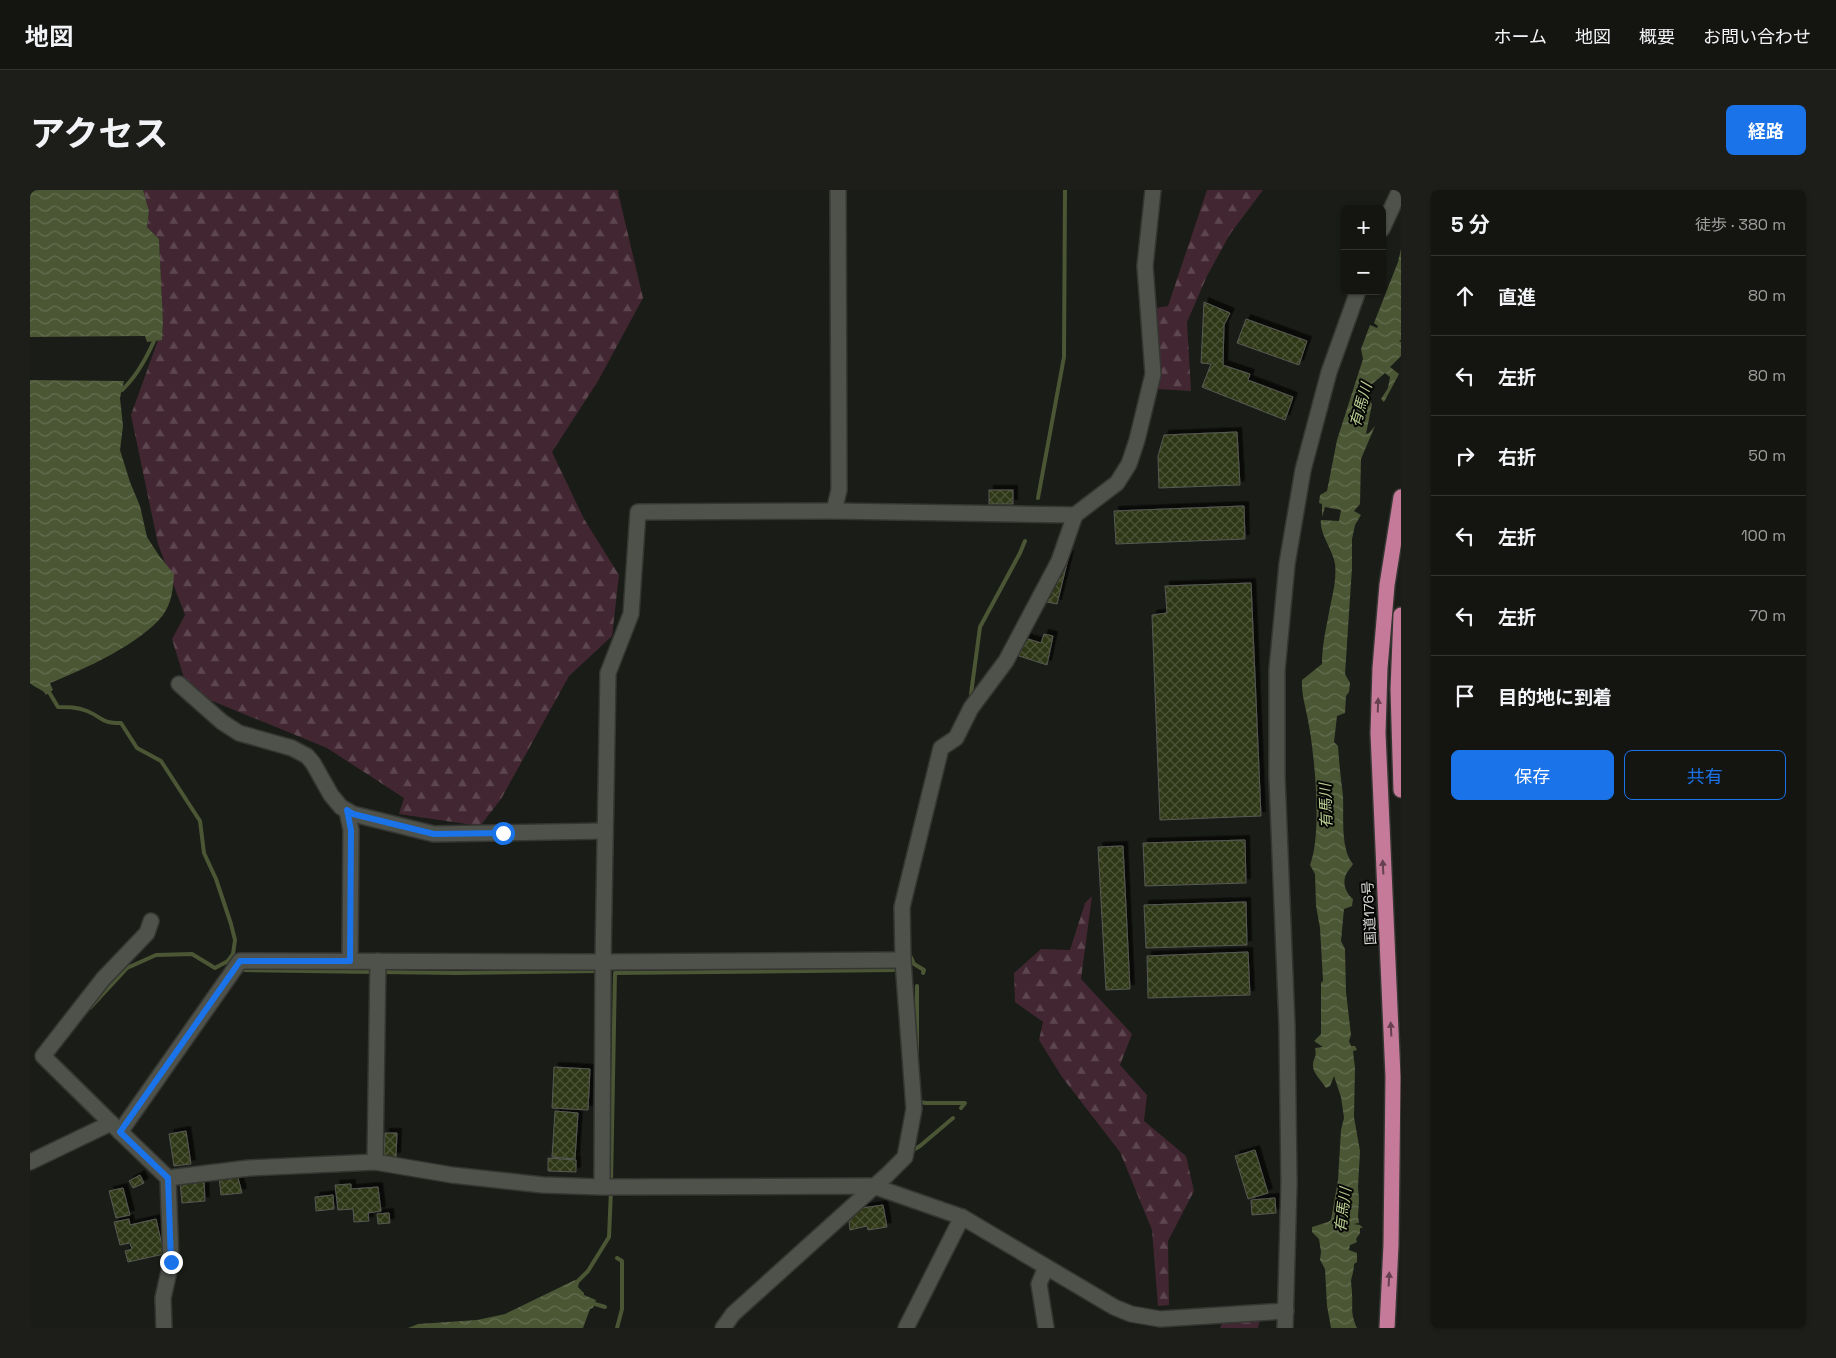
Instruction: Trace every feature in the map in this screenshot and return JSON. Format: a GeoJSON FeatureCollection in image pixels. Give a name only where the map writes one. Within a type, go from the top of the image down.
{"type":"FeatureCollection","features":[{"type":"Feature","properties":{"kind":"highway","name":"国道176号"},"geometry":{"type":"LineString","coordinates":[[1387,1328],[1391,1245],[1394,1077],[1378,733],[1380,668],[1387,585],[1401,497]]}},
{"type":"Feature","properties":{"kind":"highway"},"geometry":{"type":"LineString","coordinates":[[1401,615],[1398,689],[1401,790]]}},
{"type":"Feature","properties":{"kind":"street"},"geometry":{"type":"LineString","coordinates":[[834,511],[839,490],[838,190]]}},
{"type":"Feature","properties":{"kind":"street"},"geometry":{"type":"LineString","coordinates":[[723,1328],[733,1314],[873,1186],[906,1153],[914,1109],[902,907],[941,748],[956,738],[971,708],[1006,661],[1059,560],[1075,515],[1116,484],[1129,464],[1137,440],[1153,374],[1145,266],[1153,190]]}},
{"type":"Feature","properties":{"kind":"street"},"geometry":{"type":"LineString","coordinates":[[1386,220],[1400,190]]}},
{"type":"Feature","properties":{"kind":"street"},"geometry":{"type":"LineString","coordinates":[[1285,1328],[1289,1164],[1277,778],[1277,670],[1287,564],[1303,470],[1329,372],[1357,295]]}},
{"type":"Feature","properties":{"kind":"street"},"geometry":{"type":"LineString","coordinates":[[602,1187],[602,962],[608,673],[630,614],[638,512],[834,511],[1075,515]]}},
{"type":"Feature","properties":{"kind":"street"},"geometry":{"type":"LineString","coordinates":[[179,684],[222,722],[239,733],[292,748],[307,756],[331,795],[341,807],[353,814],[434,834],[605,831]]}},
{"type":"Feature","properties":{"kind":"street"},"geometry":{"type":"LineString","coordinates":[[347,810],[351,830],[350,961]]}},
{"type":"Feature","properties":{"kind":"street"},"geometry":{"type":"LineString","coordinates":[[151,922],[147,933],[103,979],[43,1056],[168,1178],[171,1262],[163,1298],[164,1328]]}},
{"type":"Feature","properties":{"kind":"street"},"geometry":{"type":"LineString","coordinates":[[30,1162],[116,1127],[240,961],[904,963]]}},
{"type":"Feature","properties":{"kind":"street"},"geometry":{"type":"LineString","coordinates":[[375,1162],[378,961]]}},
{"type":"Feature","properties":{"kind":"street"},"geometry":{"type":"LineString","coordinates":[[168,1178],[249,1168],[375,1162],[452,1175],[544,1185],[602,1187],[873,1186],[962,1217],[1114,1307],[1131,1314],[1160,1319],[1286,1311]]}},
{"type":"Feature","properties":{"kind":"street"},"geometry":{"type":"LineString","coordinates":[[906,1328],[962,1217]]}},
{"type":"Feature","properties":{"kind":"street"},"geometry":{"type":"LineString","coordinates":[[1046,1267],[1039,1284],[1046,1328]]}},
{"type":"Feature","properties":{"kind":"green space"},"geometry":{"type":"Polygon","coordinates":[[[143,190],[619,190],[643,298],[598,381],[552,452],[584,519],[619,575],[612,636],[569,676],[501,799],[480,826],[399,814],[404,798],[327,748],[188,691],[172,639],[185,615],[158,544],[131,415],[158,340],[162,340],[163,322],[159,239],[147,227],[149,211],[143,190]]]}},
{"type":"Feature","properties":{"kind":"green space"},"geometry":{"type":"Polygon","coordinates":[[[1207,190],[1263,190],[1230,234],[1207,276],[1187,322],[1191,391],[1156,389],[1156,308],[1168,306],[1207,190]]]}},
{"type":"Feature","properties":{"kind":"green space"},"geometry":{"type":"Polygon","coordinates":[[[1092,896],[1081,979],[1132,1034],[1120,1065],[1147,1095],[1144,1121],[1186,1156],[1194,1191],[1168,1241],[1169,1305],[1158,1306],[1152,1230],[1120,1152],[1062,1077],[1039,1040],[1043,1022],[1015,1002],[1014,973],[1041,949],[1070,950],[1085,903],[1092,896]]]}},
{"type":"Feature","properties":{"kind":"green space"},"geometry":{"type":"Polygon","coordinates":[[[1260,1320],[1258,1328],[1220,1328],[1222,1324],[1260,1320]]]}},
{"type":"Feature","properties":{"kind":"water"},"geometry":{"type":"Polygon","coordinates":[[[30,190],[143,190],[149,211],[147,227],[159,239],[163,322],[162,340],[147,342],[145,336],[30,337],[30,190]]]}},
{"type":"Feature","properties":{"kind":"water","name":"有馬川"},"geometry":{"type":"Polygon","coordinates":[[[1401,249],[1401,340],[1399,341],[1401,342],[1401,356],[1390,367],[1399,374],[1384,402],[1381,399],[1388,388],[1390,377],[1385,373],[1370,386],[1367,397],[1372,404],[1366,434],[1375,426],[1361,459],[1360,504],[1354,511],[1361,515],[1355,525],[1352,539],[1352,568],[1345,674],[1350,683],[1349,692],[1346,696],[1345,713],[1337,716],[1334,742],[1338,746],[1343,796],[1344,841],[1349,858],[1353,864],[1344,882],[1346,890],[1353,899],[1352,906],[1344,909],[1341,941],[1345,949],[1346,992],[1351,1035],[1349,1041],[1351,1046],[1355,1046],[1357,1050],[1353,1051],[1355,1068],[1354,1117],[1360,1151],[1359,1223],[1353,1224],[1360,1225],[1363,1228],[1360,1228],[1360,1233],[1356,1239],[1357,1242],[1350,1245],[1349,1250],[1357,1253],[1357,1262],[1354,1264],[1351,1281],[1353,1315],[1357,1328],[1331,1328],[1327,1306],[1325,1269],[1320,1260],[1319,1239],[1312,1232],[1312,1227],[1331,1220],[1338,1180],[1341,1130],[1344,1118],[1341,1097],[1334,1076],[1330,1086],[1326,1088],[1313,1067],[1316,1055],[1315,1048],[1323,1047],[1314,1041],[1321,1034],[1321,983],[1323,981],[1315,874],[1310,865],[1316,835],[1315,777],[1302,680],[1322,664],[1335,578],[1334,559],[1322,530],[1321,520],[1339,521],[1341,510],[1325,507],[1322,517],[1322,504],[1319,503],[1320,495],[1327,491],[1337,440],[1363,359],[1361,349],[1370,325],[1377,328],[1378,326],[1374,323],[1398,262],[1401,249]]]}},
{"type":"Feature","properties":{"kind":"water"},"geometry":{"type":"Polygon","coordinates":[[[30,380],[124,381],[120,398],[123,426],[120,450],[140,506],[147,537],[174,574],[168,605],[163,615],[153,625],[141,636],[111,655],[50,683],[53,690],[46,695],[30,683],[30,380]]]}},
{"type":"Feature","properties":{"kind":"water"},"geometry":{"type":"Polygon","coordinates":[[[575,1280],[579,1283],[578,1287],[584,1295],[596,1300],[593,1308],[590,1309],[583,1328],[408,1328],[418,1324],[477,1320],[505,1314],[575,1280]]]}},
{"type":"Feature","properties":{"kind":"building"},"geometry":{"type":"Polygon","coordinates":[[[1204,302],[1230,313],[1224,325],[1223,365],[1250,374],[1248,380],[1293,397],[1285,420],[1202,387],[1211,364],[1201,363],[1204,302]]]}},
{"type":"Feature","properties":{"kind":"building"},"geometry":{"type":"Polygon","coordinates":[[[1246,319],[1307,341],[1299,365],[1237,343],[1246,319]]]}},
{"type":"Feature","properties":{"kind":"building"},"geometry":{"type":"Polygon","coordinates":[[[1237,432],[1240,485],[1159,488],[1158,456],[1164,435],[1237,432]]]}},
{"type":"Feature","properties":{"kind":"building"},"geometry":{"type":"Polygon","coordinates":[[[989,490],[1013,490],[1013,504],[989,504],[989,490]]]}},
{"type":"Feature","properties":{"kind":"building"},"geometry":{"type":"Polygon","coordinates":[[[1244,506],[1245,539],[1116,544],[1114,511],[1244,506]]]}},
{"type":"Feature","properties":{"kind":"building"},"geometry":{"type":"Polygon","coordinates":[[[1069,555],[1057,604],[1047,602],[1051,583],[1069,555]]]}},
{"type":"Feature","properties":{"kind":"building"},"geometry":{"type":"Polygon","coordinates":[[[1251,583],[1261,816],[1160,820],[1152,615],[1167,613],[1165,586],[1251,583]]]}},
{"type":"Feature","properties":{"kind":"building"},"geometry":{"type":"Polygon","coordinates":[[[1044,634],[1053,636],[1047,665],[1019,656],[1025,638],[1041,643],[1044,634]]]}},
{"type":"Feature","properties":{"kind":"building"},"geometry":{"type":"Polygon","coordinates":[[[1245,840],[1246,883],[1145,886],[1143,843],[1245,840]]]}},
{"type":"Feature","properties":{"kind":"building"},"geometry":{"type":"Polygon","coordinates":[[[1123,846],[1130,989],[1106,990],[1098,847],[1123,846]]]}},
{"type":"Feature","properties":{"kind":"building"},"geometry":{"type":"Polygon","coordinates":[[[1246,902],[1247,945],[1146,948],[1144,905],[1246,902]]]}},
{"type":"Feature","properties":{"kind":"building"},"geometry":{"type":"Polygon","coordinates":[[[1248,952],[1250,995],[1148,998],[1147,956],[1248,952]]]}},
{"type":"Feature","properties":{"kind":"building"},"geometry":{"type":"Polygon","coordinates":[[[554,1067],[590,1069],[588,1110],[552,1108],[554,1067]]]}},
{"type":"Feature","properties":{"kind":"building"},"geometry":{"type":"Polygon","coordinates":[[[555,1111],[578,1113],[575,1159],[552,1157],[555,1111]]]}},
{"type":"Feature","properties":{"kind":"building"},"geometry":{"type":"Polygon","coordinates":[[[186,1131],[191,1164],[174,1166],[169,1134],[186,1131]]]}},
{"type":"Feature","properties":{"kind":"building"},"geometry":{"type":"Polygon","coordinates":[[[385,1133],[397,1133],[396,1157],[384,1157],[385,1133]]]}},
{"type":"Feature","properties":{"kind":"building"},"geometry":{"type":"Polygon","coordinates":[[[1255,1150],[1268,1193],[1248,1199],[1235,1156],[1255,1150]]]}},
{"type":"Feature","properties":{"kind":"building"},"geometry":{"type":"Polygon","coordinates":[[[548,1158],[576,1160],[576,1172],[548,1171],[548,1158]]]}},
{"type":"Feature","properties":{"kind":"building"},"geometry":{"type":"Polygon","coordinates":[[[237,1174],[242,1193],[221,1195],[219,1176],[237,1174]]]}},
{"type":"Feature","properties":{"kind":"building"},"geometry":{"type":"Polygon","coordinates":[[[140,1175],[144,1183],[133,1188],[129,1181],[140,1175]]]}},
{"type":"Feature","properties":{"kind":"building"},"geometry":{"type":"Polygon","coordinates":[[[204,1180],[205,1201],[182,1203],[180,1182],[204,1180]]]}},
{"type":"Feature","properties":{"kind":"building"},"geometry":{"type":"Polygon","coordinates":[[[351,1184],[351,1189],[378,1187],[381,1211],[368,1213],[369,1221],[354,1222],[353,1209],[338,1210],[335,1185],[351,1184]]]}},
{"type":"Feature","properties":{"kind":"building"},"geometry":{"type":"Polygon","coordinates":[[[123,1188],[130,1215],[116,1218],[109,1191],[123,1188]]]}},
{"type":"Feature","properties":{"kind":"building"},"geometry":{"type":"Polygon","coordinates":[[[333,1195],[334,1209],[316,1211],[315,1197],[333,1195]]]}},
{"type":"Feature","properties":{"kind":"building"},"geometry":{"type":"Polygon","coordinates":[[[1275,1198],[1276,1213],[1252,1215],[1251,1200],[1275,1198]]]}},
{"type":"Feature","properties":{"kind":"building"},"geometry":{"type":"Polygon","coordinates":[[[883,1205],[887,1227],[868,1230],[867,1226],[850,1230],[848,1213],[855,1209],[883,1205]]]}},
{"type":"Feature","properties":{"kind":"building"},"geometry":{"type":"Polygon","coordinates":[[[389,1213],[390,1223],[378,1224],[377,1214],[389,1213]]]}},
{"type":"Feature","properties":{"kind":"building"},"geometry":{"type":"Polygon","coordinates":[[[129,1219],[130,1225],[156,1219],[164,1254],[128,1262],[125,1251],[132,1249],[130,1243],[120,1245],[114,1222],[129,1219]]]}},
{"type":"Feature","properties":{"kind":"waterway"},"geometry":{"type":"LineString","coordinates":[[1038,498],[1064,357],[1065,190]]}},
{"type":"Feature","properties":{"kind":"waterway"},"geometry":{"type":"LineString","coordinates":[[122,390],[141,367],[154,341]]}},
{"type":"Feature","properties":{"kind":"waterway"},"geometry":{"type":"LineString","coordinates":[[971,694],[980,627],[1025,541]]}},
{"type":"Feature","properties":{"kind":"waterway"},"geometry":{"type":"LineString","coordinates":[[49,692],[58,707],[80,709],[105,721],[121,723],[137,748],[161,761],[200,821],[204,853],[216,879],[235,940],[233,954],[228,961]]}},
{"type":"Feature","properties":{"kind":"waterway"},"geometry":{"type":"LineString","coordinates":[[909,953],[914,964],[924,970],[923,973]]}},
{"type":"Feature","properties":{"kind":"waterway"},"geometry":{"type":"LineString","coordinates":[[90,1008],[127,968],[156,955],[192,954],[215,968],[228,961],[233,964]]}},
{"type":"Feature","properties":{"kind":"waterway"},"geometry":{"type":"LineString","coordinates":[[611,1183],[615,973],[895,970],[900,967]]}},
{"type":"Feature","properties":{"kind":"waterway"},"geometry":{"type":"LineString","coordinates":[[239,968],[242,970],[374,972]]}},
{"type":"Feature","properties":{"kind":"waterway"},"geometry":{"type":"LineString","coordinates":[[381,972],[599,971]]}},
{"type":"Feature","properties":{"kind":"waterway"},"geometry":{"type":"LineString","coordinates":[[917,986],[917,1051]]}},
{"type":"Feature","properties":{"kind":"waterway"},"geometry":{"type":"LineString","coordinates":[[919,1100],[926,1103],[965,1103],[961,1108]]}},
{"type":"Feature","properties":{"kind":"waterway"},"geometry":{"type":"LineString","coordinates":[[910,1152],[953,1118]]}},
{"type":"Feature","properties":{"kind":"waterway"},"geometry":{"type":"LineString","coordinates":[[577,1282],[588,1271],[609,1237],[611,1190]]}},
{"type":"Feature","properties":{"kind":"waterway"},"geometry":{"type":"LineString","coordinates":[[617,1258],[622,1261],[622,1309],[617,1328]]}},
{"type":"Feature","properties":{"kind":"waterway"},"geometry":{"type":"LineString","coordinates":[[595,1304],[605,1307]]}},
{"type":"Feature","properties":{"kind":"route"},"geometry":{"type":"LineString","coordinates":[[171,1262],[168,1178],[120,1132],[240,961],[350,961],[351,830],[347,810],[353,814],[434,834],[503,833]]}}]}
